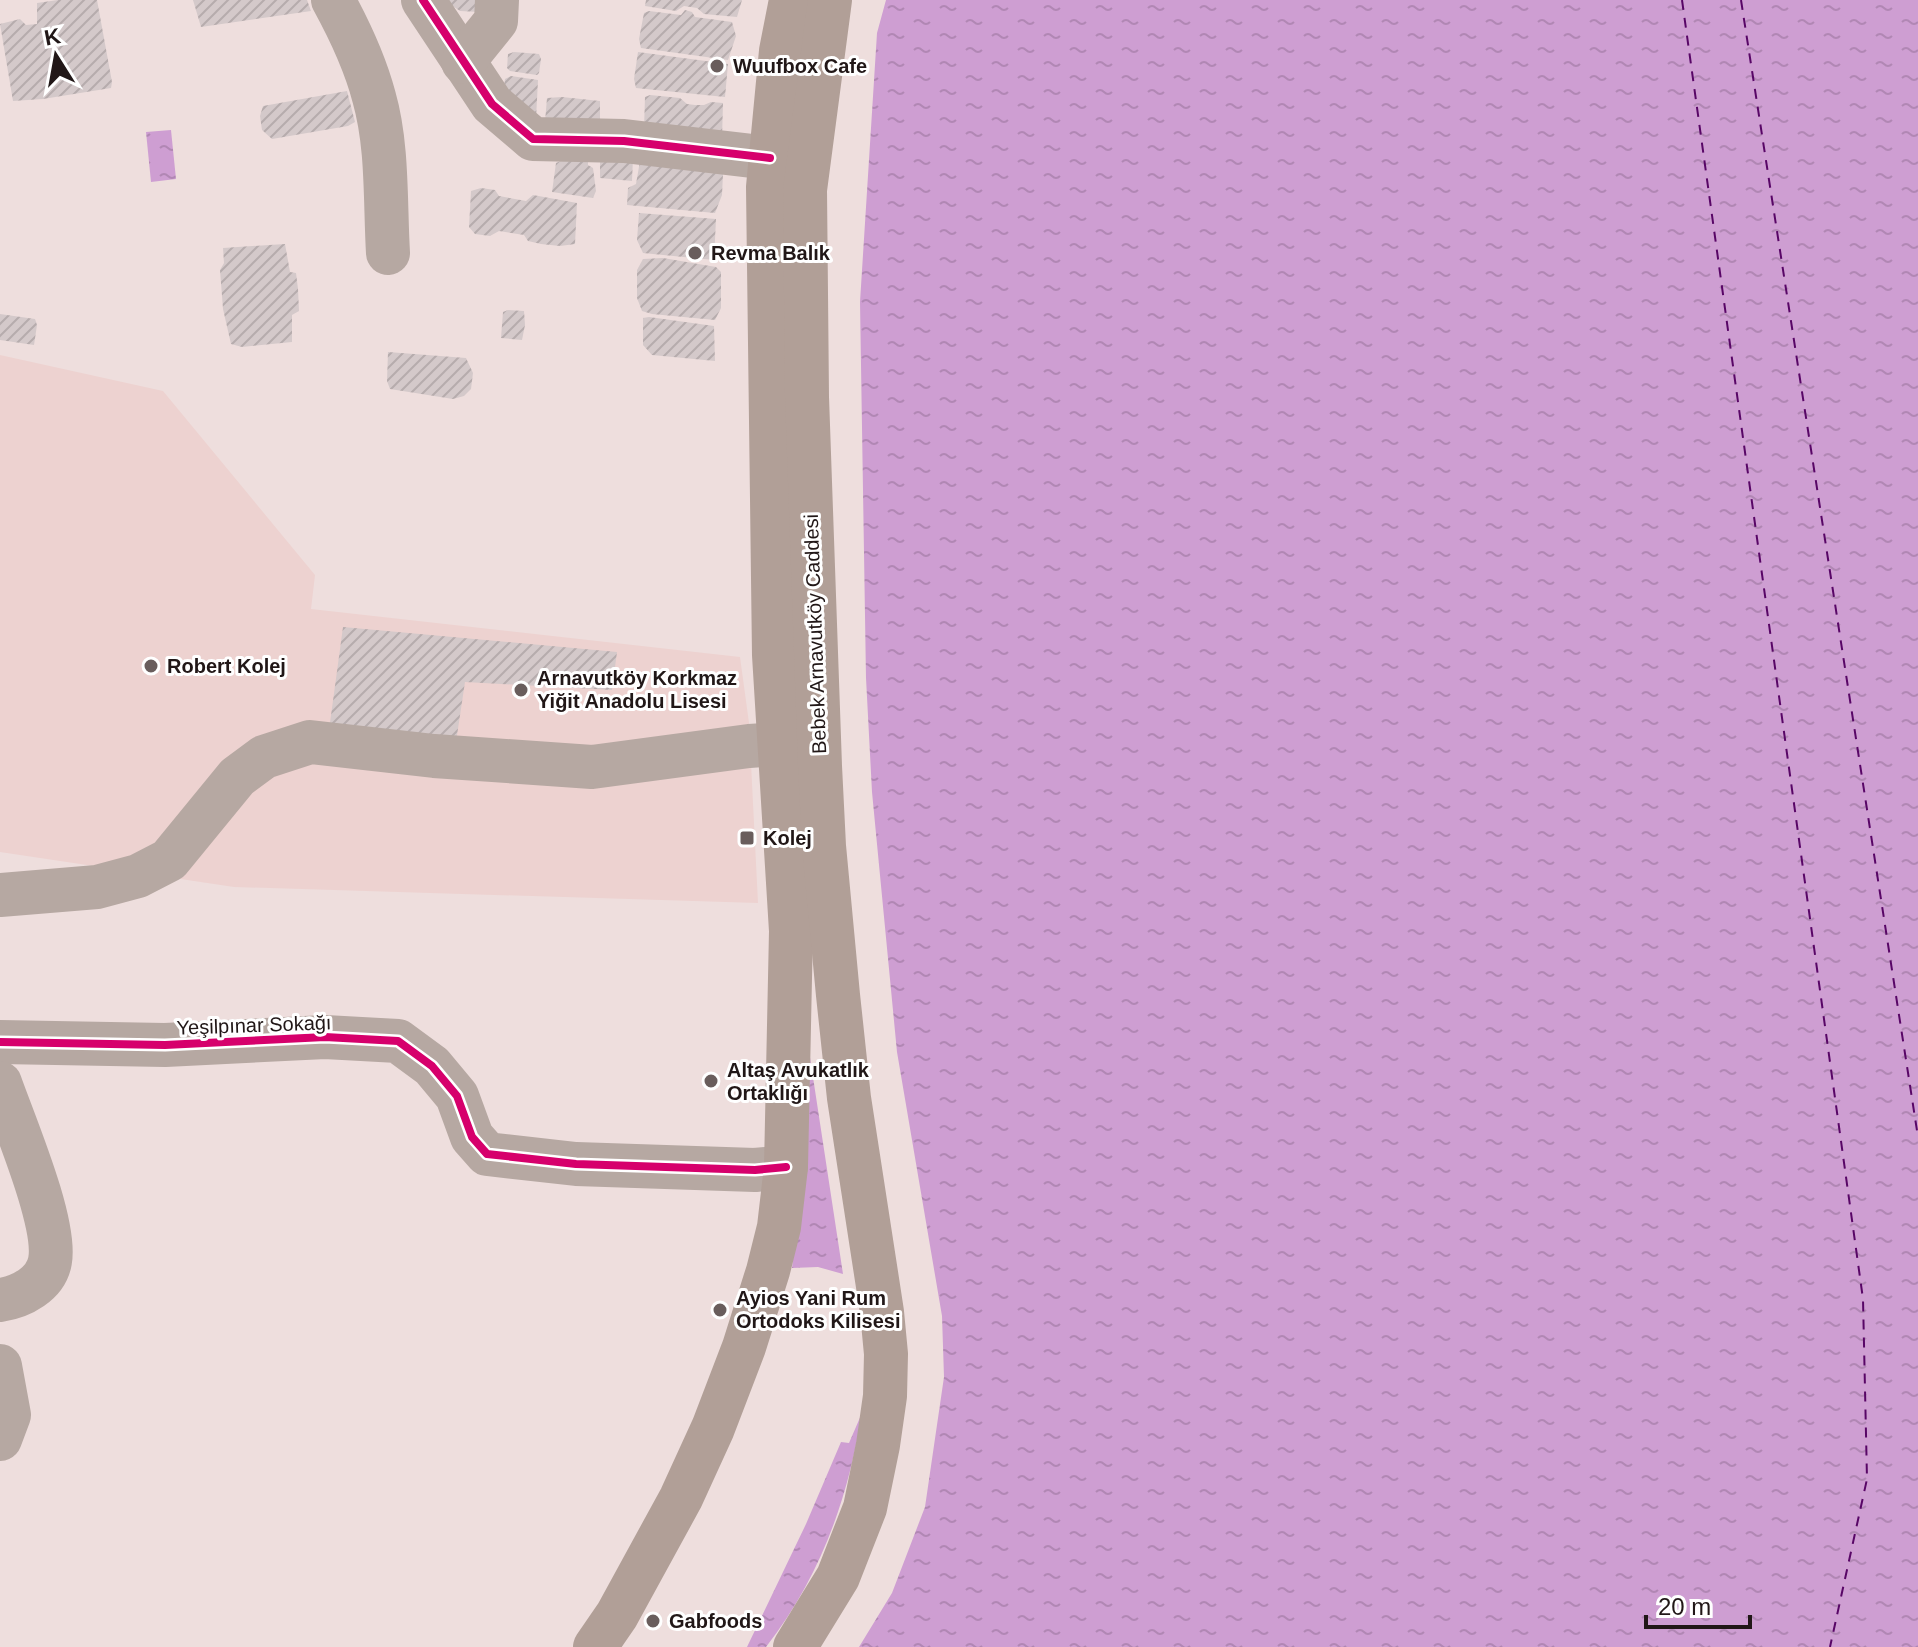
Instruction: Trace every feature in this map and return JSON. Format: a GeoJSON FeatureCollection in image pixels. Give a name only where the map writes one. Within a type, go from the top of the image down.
{"type":"FeatureCollection","features":[{"type":"Feature","properties":{"kind":"main road","name":"Bebek Arnavutköy Caddesi"},"geometry":{"type":"LineString","coordinates":[[606,1636],[681,1498],[713,1428],[739,1360],[779,1227],[786,1167],[791,931],[773,623],[774,517],[767,311],[770,158],[781,51],[791,0]]}},
{"type":"Feature","properties":{"kind":"main road","name":"Bebek Arnavutköy Caddesi"},"geometry":{"type":"LineString","coordinates":[[795,1647],[838,1577],[865,1508],[885,1396],[886,1354],[849,1098],[833,944],[820,766],[807,397],[805,205],[830,0]]}},
{"type":"Feature","properties":{"kind":"street"},"geometry":{"type":"LineString","coordinates":[[333,0],[355,41],[375,99],[382,149],[388,253]]}},
{"type":"Feature","properties":{"kind":"street"},"geometry":{"type":"LineString","coordinates":[[423,0],[492,104],[533,139],[624,141],[770,158]]}},
{"type":"Feature","properties":{"kind":"street"},"geometry":{"type":"LineString","coordinates":[[463,62],[496,21],[497,0]]}},
{"type":"Feature","properties":{"kind":"street"},"geometry":{"type":"LineString","coordinates":[[0,895],[97,887],[138,876],[169,860],[237,777],[264,757],[310,742],[434,756],[592,767],[779,744]]}},
{"type":"Feature","properties":{"kind":"street","name":"Yeşilpınar Sokağı"},"geometry":{"type":"LineString","coordinates":[[0,1042],[165,1045],[325,1037],[398,1041],[432,1066],[457,1096],[472,1137],[487,1154],[576,1164],[755,1170],[786,1167]]}},
{"type":"Feature","properties":{"kind":"street"},"geometry":{"type":"LineString","coordinates":[[0,1083],[47,1217],[50,1261],[37,1286],[10,1299],[0,1300]]}},
{"type":"Feature","properties":{"kind":"street"},"geometry":{"type":"LineString","coordinates":[[0,1366],[9,1415],[0,1439]]}},
{"type":"Feature","properties":{"kind":"shaded area","name":"Robert Kolej"},"geometry":{"type":"Polygon","coordinates":[[[0,355],[163,391],[315,575],[311,609],[740,657],[749,723],[758,903],[234,887],[0,852],[0,355]]]}},
{"type":"Feature","properties":{"kind":"water"},"geometry":{"type":"Polygon","coordinates":[[[886,0],[1918,0],[1918,1647],[859,1647],[892,1593],[925,1507],[944,1377],[942,1316],[897,1052],[872,792],[866,678],[860,302],[877,33],[886,0]]]}},
{"type":"Feature","properties":{"kind":"water"},"geometry":{"type":"Polygon","coordinates":[[[171,130],[176,179],[151,182],[146,132],[171,130]]]}},
{"type":"Feature","properties":{"kind":"water"},"geometry":{"type":"Polygon","coordinates":[[[802,1005],[843,1274],[818,1267],[792,1268],[797,1222],[802,1005]]]}},
{"type":"Feature","properties":{"kind":"water"},"geometry":{"type":"Polygon","coordinates":[[[862,1413],[840,1507],[816,1565],[785,1621],[766,1647],[747,1647],[841,1442],[849,1443],[862,1413]]]}},
{"type":"Feature","properties":{"kind":"building"},"geometry":{"type":"Polygon","coordinates":[[[97,0],[111,88],[13,101],[0,24],[20,19],[26,25],[37,24],[37,3],[97,0]]]}},
{"type":"Feature","properties":{"kind":"building"},"geometry":{"type":"Polygon","coordinates":[[[193,0],[307,0],[311,11],[201,27],[193,0]]]}},
{"type":"Feature","properties":{"kind":"building"},"geometry":{"type":"Polygon","coordinates":[[[444,0],[476,0],[479,12],[460,11],[444,0]]]}},
{"type":"Feature","properties":{"kind":"building"},"geometry":{"type":"Polygon","coordinates":[[[646,0],[742,0],[737,17],[704,14],[697,8],[684,6],[676,11],[645,6],[646,0]]]}},
{"type":"Feature","properties":{"kind":"building"},"geometry":{"type":"Polygon","coordinates":[[[685,10],[695,17],[732,22],[736,36],[728,60],[641,48],[639,39],[644,13],[681,15],[685,10]]]}},
{"type":"Feature","properties":{"kind":"building"},"geometry":{"type":"Polygon","coordinates":[[[638,52],[728,64],[725,97],[636,88],[634,79],[638,52]]]}},
{"type":"Feature","properties":{"kind":"building"},"geometry":{"type":"Polygon","coordinates":[[[508,54],[539,54],[539,73],[510,71],[507,68],[508,54]]]}},
{"type":"Feature","properties":{"kind":"building"},"geometry":{"type":"Polygon","coordinates":[[[511,76],[538,80],[536,119],[504,86],[505,79],[511,76]]]}},
{"type":"Feature","properties":{"kind":"building"},"geometry":{"type":"Polygon","coordinates":[[[347,91],[355,122],[348,126],[272,139],[262,130],[260,116],[263,106],[347,91]]]}},
{"type":"Feature","properties":{"kind":"building"},"geometry":{"type":"Polygon","coordinates":[[[645,97],[680,98],[687,104],[695,105],[723,103],[722,139],[644,129],[645,97]]]}},
{"type":"Feature","properties":{"kind":"building"},"geometry":{"type":"Polygon","coordinates":[[[547,98],[600,101],[600,134],[545,122],[547,98]]]}},
{"type":"Feature","properties":{"kind":"building"},"geometry":{"type":"Polygon","coordinates":[[[572,156],[588,158],[588,165],[593,168],[596,191],[593,198],[552,192],[556,163],[572,156]]]}},
{"type":"Feature","properties":{"kind":"building"},"geometry":{"type":"Polygon","coordinates":[[[600,158],[633,158],[632,181],[600,178],[600,158]]]}},
{"type":"Feature","properties":{"kind":"building"},"geometry":{"type":"Polygon","coordinates":[[[640,161],[723,174],[722,195],[715,213],[627,205],[628,188],[636,184],[640,161]]]}},
{"type":"Feature","properties":{"kind":"building"},"geometry":{"type":"Polygon","coordinates":[[[481,188],[495,190],[499,196],[526,201],[533,195],[577,203],[575,244],[541,244],[528,241],[524,235],[499,231],[490,236],[475,234],[469,227],[471,191],[481,188]]]}},
{"type":"Feature","properties":{"kind":"building"},"geometry":{"type":"Polygon","coordinates":[[[639,213],[716,219],[714,260],[643,253],[637,240],[639,213]]]}},
{"type":"Feature","properties":{"kind":"building"},"geometry":{"type":"Polygon","coordinates":[[[285,244],[290,272],[296,273],[298,289],[299,311],[292,315],[292,342],[242,347],[231,344],[223,309],[220,270],[224,263],[223,248],[285,244]]]}},
{"type":"Feature","properties":{"kind":"building"},"geometry":{"type":"Polygon","coordinates":[[[663,258],[716,267],[721,272],[721,308],[715,320],[642,311],[637,298],[637,270],[643,259],[663,258]]]}},
{"type":"Feature","properties":{"kind":"building"},"geometry":{"type":"Polygon","coordinates":[[[524,311],[522,340],[501,338],[503,312],[524,311]]]}},
{"type":"Feature","properties":{"kind":"building"},"geometry":{"type":"Polygon","coordinates":[[[0,314],[35,319],[34,345],[0,340],[0,314]]]}},
{"type":"Feature","properties":{"kind":"building"},"geometry":{"type":"Polygon","coordinates":[[[643,318],[714,326],[715,361],[652,355],[643,345],[643,318]]]}},
{"type":"Feature","properties":{"kind":"building"},"geometry":{"type":"Polygon","coordinates":[[[388,352],[466,358],[473,373],[471,389],[464,396],[453,399],[390,389],[387,381],[388,352]]]}},
{"type":"Feature","properties":{"kind":"building"},"geometry":{"type":"Polygon","coordinates":[[[343,627],[617,652],[612,690],[465,682],[456,742],[329,730],[343,627]]]}},
{"type":"Feature","properties":{"kind":"ferry route"},"geometry":{"type":"LineString","coordinates":[[1682,0],[1863,1299],[1867,1479],[1830,1647]]}},
{"type":"Feature","properties":{"kind":"ferry route"},"geometry":{"type":"LineString","coordinates":[[1741,0],[1918,1137]]}},
{"type":"Feature","properties":{"kind":"cycle path"},"geometry":{"type":"LineString","coordinates":[[423,0],[492,104],[533,139],[624,141],[770,158]]}},
{"type":"Feature","properties":{"kind":"cycle path"},"geometry":{"type":"LineString","coordinates":[[0,1042],[165,1045],[325,1037],[398,1041],[432,1066],[457,1096],[472,1137],[487,1154],[576,1164],[755,1170],[786,1167]]}},
{"type":"Feature","properties":{"kind":"place","name":"Wuufbox Cafe"},"geometry":{"type":"Point","coordinates":[717,66]}},
{"type":"Feature","properties":{"kind":"place","name":"Revma Balık"},"geometry":{"type":"Point","coordinates":[695,253]}},
{"type":"Feature","properties":{"kind":"place","name":"Robert Kolej"},"geometry":{"type":"Point","coordinates":[151,666]}},
{"type":"Feature","properties":{"kind":"place","name":"Arnavutköy Korkmaz Yiğit Anadolu Lisesi"},"geometry":{"type":"Point","coordinates":[521,690]}},
{"type":"Feature","properties":{"kind":"place","name":"Kolej"},"geometry":{"type":"Point","coordinates":[747,838]}},
{"type":"Feature","properties":{"kind":"place","name":"Altaş Avukatlık Ortaklığı"},"geometry":{"type":"Point","coordinates":[711,1081]}},
{"type":"Feature","properties":{"kind":"place","name":"Ayios Yani Rum Ortodoks Kilisesi"},"geometry":{"type":"Point","coordinates":[720,1310]}},
{"type":"Feature","properties":{"kind":"place","name":"Gabfoods"},"geometry":{"type":"Point","coordinates":[653,1621]}}]}
